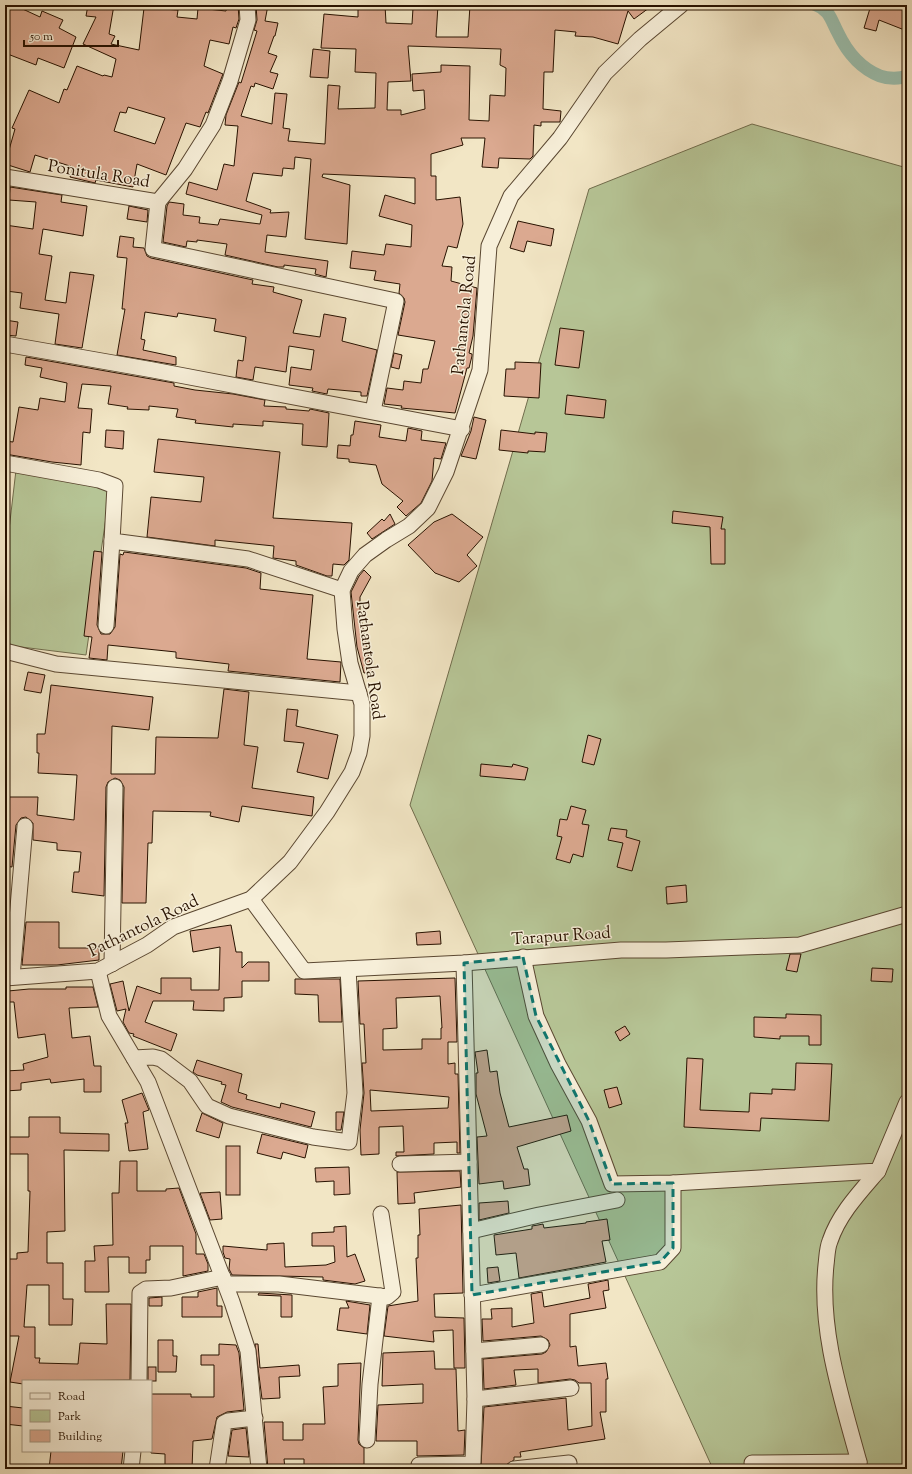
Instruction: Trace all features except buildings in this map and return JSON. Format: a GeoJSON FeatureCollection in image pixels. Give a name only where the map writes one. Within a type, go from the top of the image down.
{"type":"FeatureCollection","features":[{"type":"Feature","properties":{"kind":"street","name":"Ponitula Road"},"geometry":{"type":"LineString","coordinates":[[5,177],[158,202],[185,169],[213,125],[230,81],[248,20],[247,5]]}},
{"type":"Feature","properties":{"kind":"street","name":"Pathantola Road"},"geometry":{"type":"LineString","coordinates":[[9,978],[98,971],[147,946],[173,927],[251,899],[290,862],[327,812],[352,772],[359,753],[362,736],[362,704],[350,663],[344,629],[342,590],[351,571],[365,555],[409,526],[428,508],[446,472],[462,429],[480,370],[489,246],[512,196],[560,138],[605,73],[640,39],[681,5]]}},
{"type":"Feature","properties":{"kind":"street"},"geometry":{"type":"LineString","coordinates":[[158,202],[153,249],[396,300],[373,412]]}},
{"type":"Feature","properties":{"kind":"street"},"geometry":{"type":"LineString","coordinates":[[5,344],[462,429]]}},
{"type":"Feature","properties":{"kind":"street"},"geometry":{"type":"LineString","coordinates":[[5,465],[99,480],[115,486],[106,626]]}},
{"type":"Feature","properties":{"kind":"street"},"geometry":{"type":"LineString","coordinates":[[112,541],[248,559],[342,590]]}},
{"type":"Feature","properties":{"kind":"street"},"geometry":{"type":"LineString","coordinates":[[5,651],[56,664],[359,693]]}},
{"type":"Feature","properties":{"kind":"street"},"geometry":{"type":"LineString","coordinates":[[112,964],[115,787]]}},
{"type":"Feature","properties":{"kind":"street"},"geometry":{"type":"LineString","coordinates":[[9,978],[25,826]]}},
{"type":"Feature","properties":{"kind":"street","name":"Tarapur Road"},"geometry":{"type":"LineString","coordinates":[[251,899],[304,971],[464,963],[621,950],[666,950],[800,944],[907,914]]}},
{"type":"Feature","properties":{"kind":"street"},"geometry":{"type":"LineString","coordinates":[[523,957],[536,1016],[558,1064],[589,1121],[612,1184],[674,1183],[878,1171]]}},
{"type":"Feature","properties":{"kind":"street"},"geometry":{"type":"LineString","coordinates":[[419,1465],[474,1465],[475,1398],[464,963]]}},
{"type":"Feature","properties":{"kind":"street"},"geometry":{"type":"LineString","coordinates":[[134,1058],[153,1057],[161,1060],[190,1081],[207,1106],[229,1116],[313,1137],[349,1142],[355,1093],[348,970]]}},
{"type":"Feature","properties":{"kind":"street"},"geometry":{"type":"LineString","coordinates":[[98,971],[109,1016],[148,1082],[225,1280],[248,1351],[259,1469]]}},
{"type":"Feature","properties":{"kind":"street"},"geometry":{"type":"LineString","coordinates":[[752,1463],[859,1465],[840,1388],[827,1324],[825,1278],[829,1242],[849,1205],[878,1171],[907,1102]]}},
{"type":"Feature","properties":{"kind":"street"},"geometry":{"type":"LineString","coordinates":[[400,1164],[469,1162]]}},
{"type":"Feature","properties":{"kind":"street"},"geometry":{"type":"LineString","coordinates":[[472,1295],[660,1262],[674,1248],[674,1183]]}},
{"type":"Feature","properties":{"kind":"street"},"geometry":{"type":"LineString","coordinates":[[471,1231],[539,1215],[617,1200]]}},
{"type":"Feature","properties":{"kind":"street"},"geometry":{"type":"LineString","coordinates":[[139,1380],[140,1294],[146,1289],[172,1288],[225,1280],[279,1284],[387,1297],[393,1292],[381,1214]]}},
{"type":"Feature","properties":{"kind":"street"},"geometry":{"type":"LineString","coordinates":[[368,1440],[370,1384],[380,1296]]}},
{"type":"Feature","properties":{"kind":"street"},"geometry":{"type":"LineString","coordinates":[[474,1351],[541,1345]]}},
{"type":"Feature","properties":{"kind":"street"},"geometry":{"type":"LineString","coordinates":[[475,1398],[571,1388]]}},
{"type":"Feature","properties":{"kind":"street"},"geometry":{"type":"LineString","coordinates":[[217,1469],[224,1423],[228,1421],[255,1418]]}},
{"type":"Feature","properties":{"kind":"street"},"geometry":{"type":"LineString","coordinates":[[131,1469],[133,1452]]}},
{"type":"Feature","properties":{"kind":"street"},"geometry":{"type":"LineString","coordinates":[[514,1469],[569,1462]]}},
{"type":"Feature","properties":{"kind":"highlighted area"},"geometry":{"type":"Polygon","coordinates":[[[523,957],[536,1016],[589,1121],[612,1184],[673,1183],[673,1248],[660,1262],[472,1295],[464,963],[523,957]]]}},
{"type":"Feature","properties":{"kind":"green space"},"geometry":{"type":"Polygon","coordinates":[[[752,124],[907,168],[907,1469],[713,1469],[410,805],[589,189],[752,124]]]}},
{"type":"Feature","properties":{"kind":"green space"},"geometry":{"type":"Polygon","coordinates":[[[16,470],[110,490],[86,655],[5,645],[5,564],[16,470]]]}},
{"type":"Feature","properties":{"kind":"waterway"},"geometry":{"type":"LineString","coordinates":[[816,5],[821,7],[827,13],[850,53],[866,69],[887,78],[907,76]]}}]}
